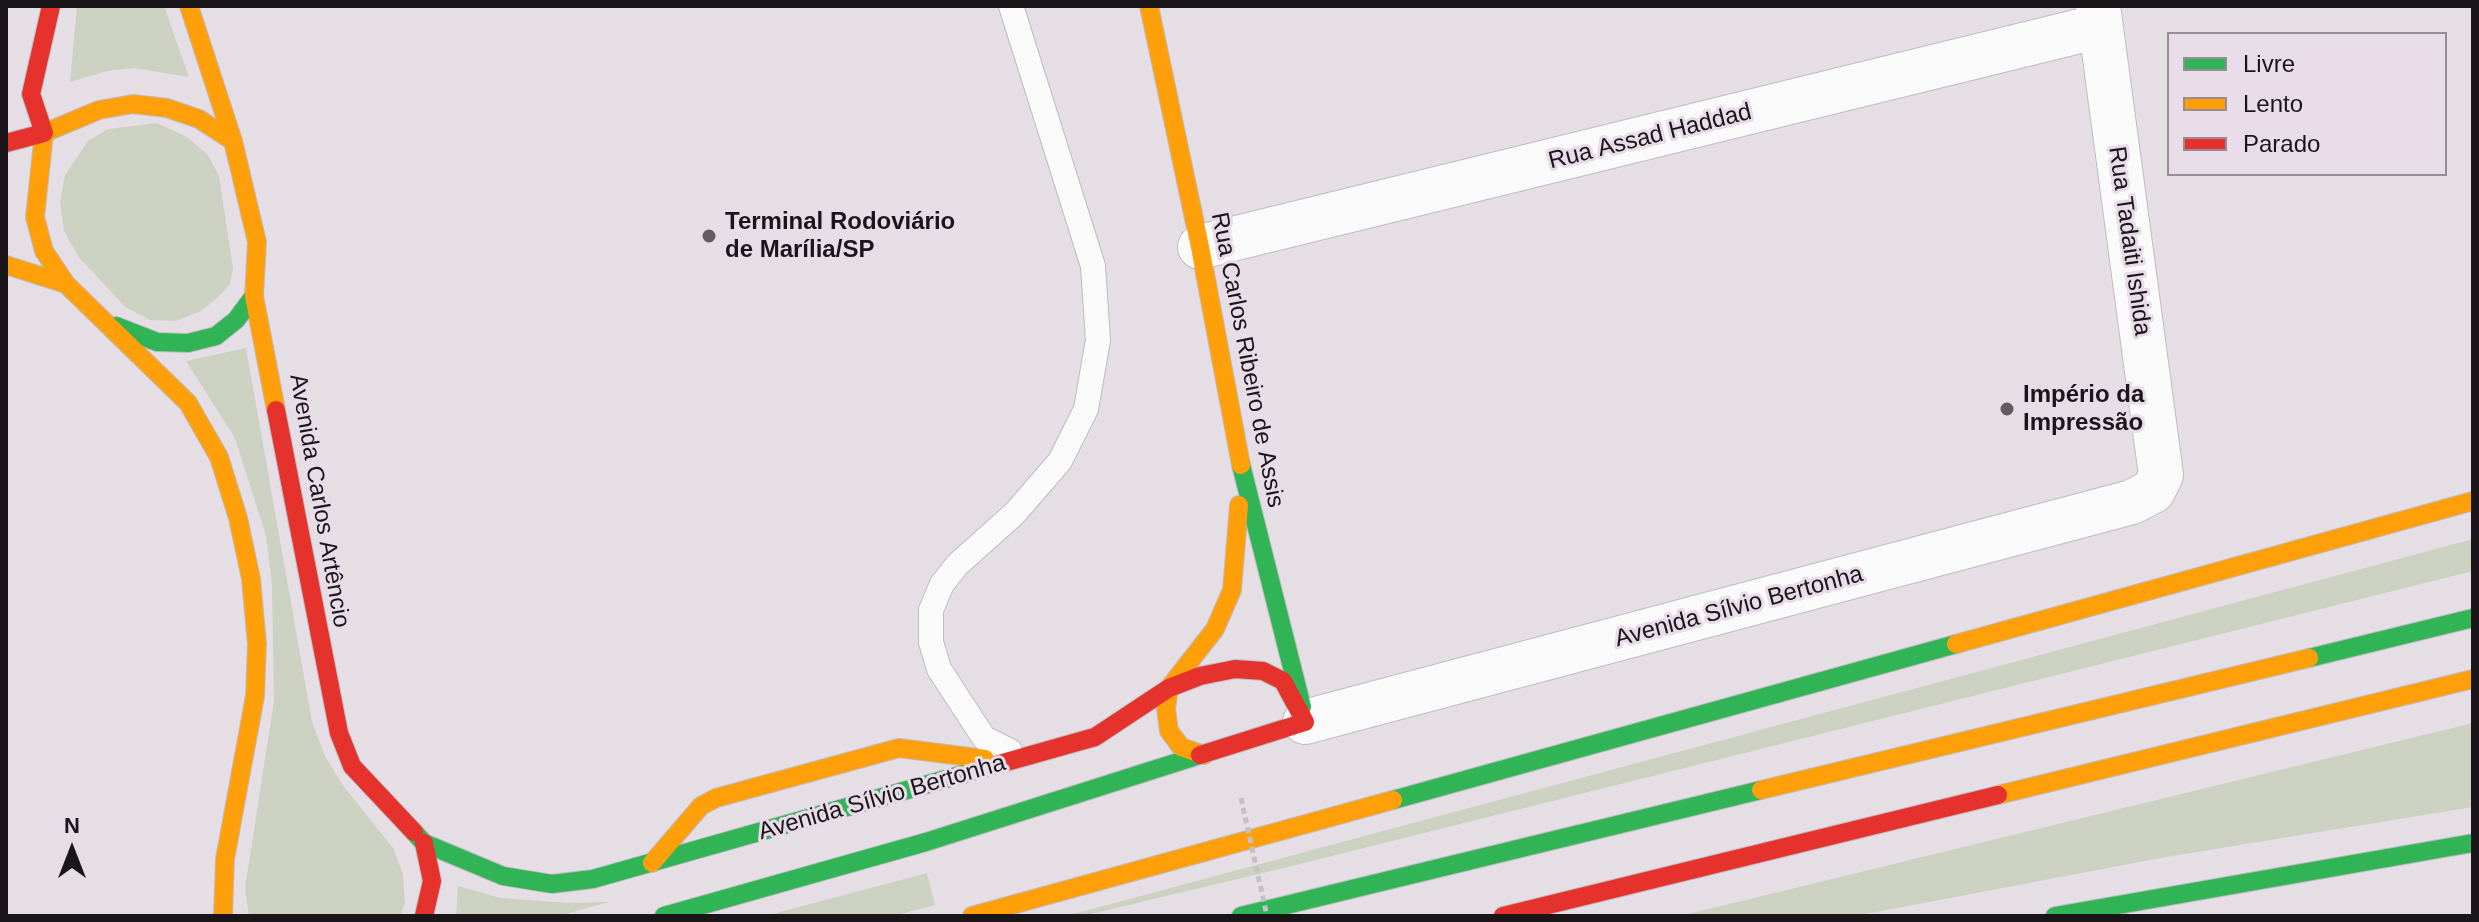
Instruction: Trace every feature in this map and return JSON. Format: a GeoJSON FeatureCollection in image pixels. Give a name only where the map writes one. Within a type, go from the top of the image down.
{"type":"FeatureCollection","features":[{"type":"Feature","properties":{"kind":"main road"},"geometry":{"type":"LineString","coordinates":[[51,6],[31,94],[44,133],[36,183],[35,217],[44,251],[66,284],[188,403],[219,457],[238,518],[251,579],[257,644],[255,696],[225,859],[220,914]]}},
{"type":"Feature","properties":{"kind":"main road","name":"Avenida Carlos Artêncio"},"geometry":{"type":"LineString","coordinates":[[189,6],[233,141],[257,242],[254,296],[339,733],[352,766],[424,843]]}},
{"type":"Feature","properties":{"kind":"main road","name":"Rua Carlos Ribeiro de Assis"},"geometry":{"type":"LineString","coordinates":[[1149,6],[1200,247],[1241,467],[1305,722]]}},
{"type":"Feature","properties":{"kind":"main road"},"geometry":{"type":"LineString","coordinates":[[6,143],[44,133],[99,110],[133,104],[177,111],[199,119],[233,141]]}},
{"type":"Feature","properties":{"kind":"main road"},"geometry":{"type":"LineString","coordinates":[[6,265],[66,284]]}},
{"type":"Feature","properties":{"kind":"main road"},"geometry":{"type":"LineString","coordinates":[[110,324],[157,342],[188,343],[216,336],[236,320],[254,296]]}},
{"type":"Feature","properties":{"kind":"main road"},"geometry":{"type":"LineString","coordinates":[[1204,755],[1181,747],[1169,731],[1166,709],[1169,688],[1215,629],[1232,590],[1241,467]]}},
{"type":"Feature","properties":{"kind":"main road"},"geometry":{"type":"LineString","coordinates":[[972,916],[2473,501]]}},
{"type":"Feature","properties":{"kind":"main road"},"geometry":{"type":"LineString","coordinates":[[1241,916],[2473,618]]}},
{"type":"Feature","properties":{"kind":"main road","name":"Avenida Sílvio Bertonha"},"geometry":{"type":"LineString","coordinates":[[424,843],[503,876],[552,884],[593,879],[1095,737],[1130,717],[1169,688],[1200,676],[1235,669],[1263,671],[1283,681],[1305,722],[926,842],[664,916]]}},
{"type":"Feature","properties":{"kind":"main road"},"geometry":{"type":"LineString","coordinates":[[1503,916],[2473,679]]}},
{"type":"Feature","properties":{"kind":"main road"},"geometry":{"type":"LineString","coordinates":[[652,863],[701,806],[716,798],[899,748],[963,759],[1023,758]]}},
{"type":"Feature","properties":{"kind":"main road"},"geometry":{"type":"LineString","coordinates":[[424,843],[432,881],[424,916]]}},
{"type":"Feature","properties":{"kind":"main road"},"geometry":{"type":"LineString","coordinates":[[2055,916],[2473,843]]}},
{"type":"Feature","properties":{"kind":"street","name":"Rua Assad Haddad"},"geometry":{"type":"LineString","coordinates":[[1200,247],[2099,16]]}},
{"type":"Feature","properties":{"kind":"street","name":"Rua Tadaiti Ishida"},"geometry":{"type":"LineString","coordinates":[[2099,16],[2161,475]]}},
{"type":"Feature","properties":{"kind":"street","name":"Avenida Sílvio Bertonha"},"geometry":{"type":"LineString","coordinates":[[1305,722],[2132,502],[2153,491],[2161,475]]}},
{"type":"Feature","properties":{"kind":"lane"},"geometry":{"type":"LineString","coordinates":[[1011,6],[1093,266],[1098,340],[1086,409],[1060,461],[1015,513],[957,565],[942,584],[931,610],[931,642],[939,669],[984,738],[1023,758]]}},
{"type":"Feature","properties":{"kind":"path"},"geometry":{"type":"LineString","coordinates":[[1241,798],[1267,916]]}},
{"type":"Feature","properties":{"kind":"green space"},"geometry":{"type":"Polygon","coordinates":[[[77,6],[164,6],[189,77],[134,68],[107,71],[70,82],[77,6]]]}},
{"type":"Feature","properties":{"kind":"green space"},"geometry":{"type":"Polygon","coordinates":[[[157,123],[187,137],[208,155],[219,176],[233,268],[230,284],[217,298],[201,311],[176,321],[150,320],[125,307],[78,256],[64,231],[60,202],[65,175],[88,141],[108,129],[157,123]]]}},
{"type":"Feature","properties":{"kind":"green space"},"geometry":{"type":"Polygon","coordinates":[[[246,348],[312,722],[326,758],[342,784],[393,848],[403,874],[405,903],[400,916],[249,916],[245,888],[274,701],[272,584],[266,536],[235,438],[186,361],[246,348]]]}},
{"type":"Feature","properties":{"kind":"green space"},"geometry":{"type":"Polygon","coordinates":[[[2473,539],[2473,571],[1288,867],[1083,916],[1066,916],[2473,539]]]}},
{"type":"Feature","properties":{"kind":"green space"},"geometry":{"type":"Polygon","coordinates":[[[2473,723],[2473,807],[2166,857],[1855,916],[1680,916],[2473,723]]]}},
{"type":"Feature","properties":{"kind":"green space"},"geometry":{"type":"Polygon","coordinates":[[[927,873],[935,905],[893,916],[765,916],[927,873]]]}},
{"type":"Feature","properties":{"kind":"green space"},"geometry":{"type":"Polygon","coordinates":[[[458,886],[500,898],[569,903],[609,902],[558,916],[456,916],[458,886]]]}},
{"type":"Feature","properties":{"kind":"traffic: fast"},"geometry":{"type":"LineString","coordinates":[[116,326],[157,342],[188,343],[216,336],[236,320],[254,296]]}},
{"type":"Feature","properties":{"kind":"traffic: fast"},"geometry":{"type":"LineString","coordinates":[[1241,465],[1302,707]]}},
{"type":"Feature","properties":{"kind":"traffic: fast"},"geometry":{"type":"LineString","coordinates":[[2309,658],[2473,618]]}},
{"type":"Feature","properties":{"kind":"traffic: fast"},"geometry":{"type":"LineString","coordinates":[[1393,800],[1956,644]]}},
{"type":"Feature","properties":{"kind":"traffic: fast"},"geometry":{"type":"LineString","coordinates":[[664,916],[926,842],[1200,755]]}},
{"type":"Feature","properties":{"kind":"traffic: fast"},"geometry":{"type":"LineString","coordinates":[[414,832],[424,843],[503,876],[552,884],[593,879],[999,764]]}},
{"type":"Feature","properties":{"kind":"traffic: fast"},"geometry":{"type":"LineString","coordinates":[[1241,916],[1761,790]]}},
{"type":"Feature","properties":{"kind":"traffic: fast"},"geometry":{"type":"LineString","coordinates":[[2055,916],[2473,843]]}},
{"type":"Feature","properties":{"kind":"traffic: slow"},"geometry":{"type":"LineString","coordinates":[[189,6],[233,141],[257,242],[254,296],[276,410]]}},
{"type":"Feature","properties":{"kind":"traffic: slow"},"geometry":{"type":"LineString","coordinates":[[1149,6],[1200,247],[1241,465]]}},
{"type":"Feature","properties":{"kind":"traffic: slow"},"geometry":{"type":"LineString","coordinates":[[66,284],[44,251],[35,217],[44,133],[99,110],[133,104],[167,108],[199,119],[233,141]]}},
{"type":"Feature","properties":{"kind":"traffic: slow"},"geometry":{"type":"LineString","coordinates":[[6,265],[66,284],[188,403],[219,457],[238,518],[251,579],[257,644],[255,696],[225,859],[223,916]]}},
{"type":"Feature","properties":{"kind":"traffic: slow"},"geometry":{"type":"LineString","coordinates":[[1956,644],[2473,501]]}},
{"type":"Feature","properties":{"kind":"traffic: slow"},"geometry":{"type":"LineString","coordinates":[[1204,755],[1181,747],[1169,731],[1166,709],[1169,688],[1215,629],[1232,590],[1239,505]]}},
{"type":"Feature","properties":{"kind":"traffic: slow"},"geometry":{"type":"LineString","coordinates":[[1761,790],[2309,658]]}},
{"type":"Feature","properties":{"kind":"traffic: slow"},"geometry":{"type":"LineString","coordinates":[[1998,795],[2473,679]]}},
{"type":"Feature","properties":{"kind":"traffic: slow"},"geometry":{"type":"LineString","coordinates":[[652,863],[701,806],[716,798],[899,748],[985,759]]}},
{"type":"Feature","properties":{"kind":"traffic: slow"},"geometry":{"type":"LineString","coordinates":[[972,916],[1393,800]]}},
{"type":"Feature","properties":{"kind":"traffic: jam"},"geometry":{"type":"LineString","coordinates":[[6,143],[44,133],[31,94],[51,6]]}},
{"type":"Feature","properties":{"kind":"traffic: jam"},"geometry":{"type":"LineString","coordinates":[[276,410],[339,733],[352,766],[414,832]]}},
{"type":"Feature","properties":{"kind":"traffic: jam"},"geometry":{"type":"LineString","coordinates":[[999,764],[1095,737],[1169,688],[1200,676],[1235,669],[1263,671],[1283,681],[1305,722]]}},
{"type":"Feature","properties":{"kind":"traffic: jam"},"geometry":{"type":"LineString","coordinates":[[1200,755],[1305,722]]}},
{"type":"Feature","properties":{"kind":"traffic: jam"},"geometry":{"type":"LineString","coordinates":[[1503,916],[1998,795]]}},
{"type":"Feature","properties":{"kind":"traffic: jam"},"geometry":{"type":"LineString","coordinates":[[424,843],[432,881],[424,916]]}},
{"type":"Feature","properties":{"kind":"place","name":"Terminal Rodoviário de Marília/SP"},"geometry":{"type":"Point","coordinates":[709,236]}},
{"type":"Feature","properties":{"kind":"place","name":"Império da Impressão"},"geometry":{"type":"Point","coordinates":[2007,409]}}]}
